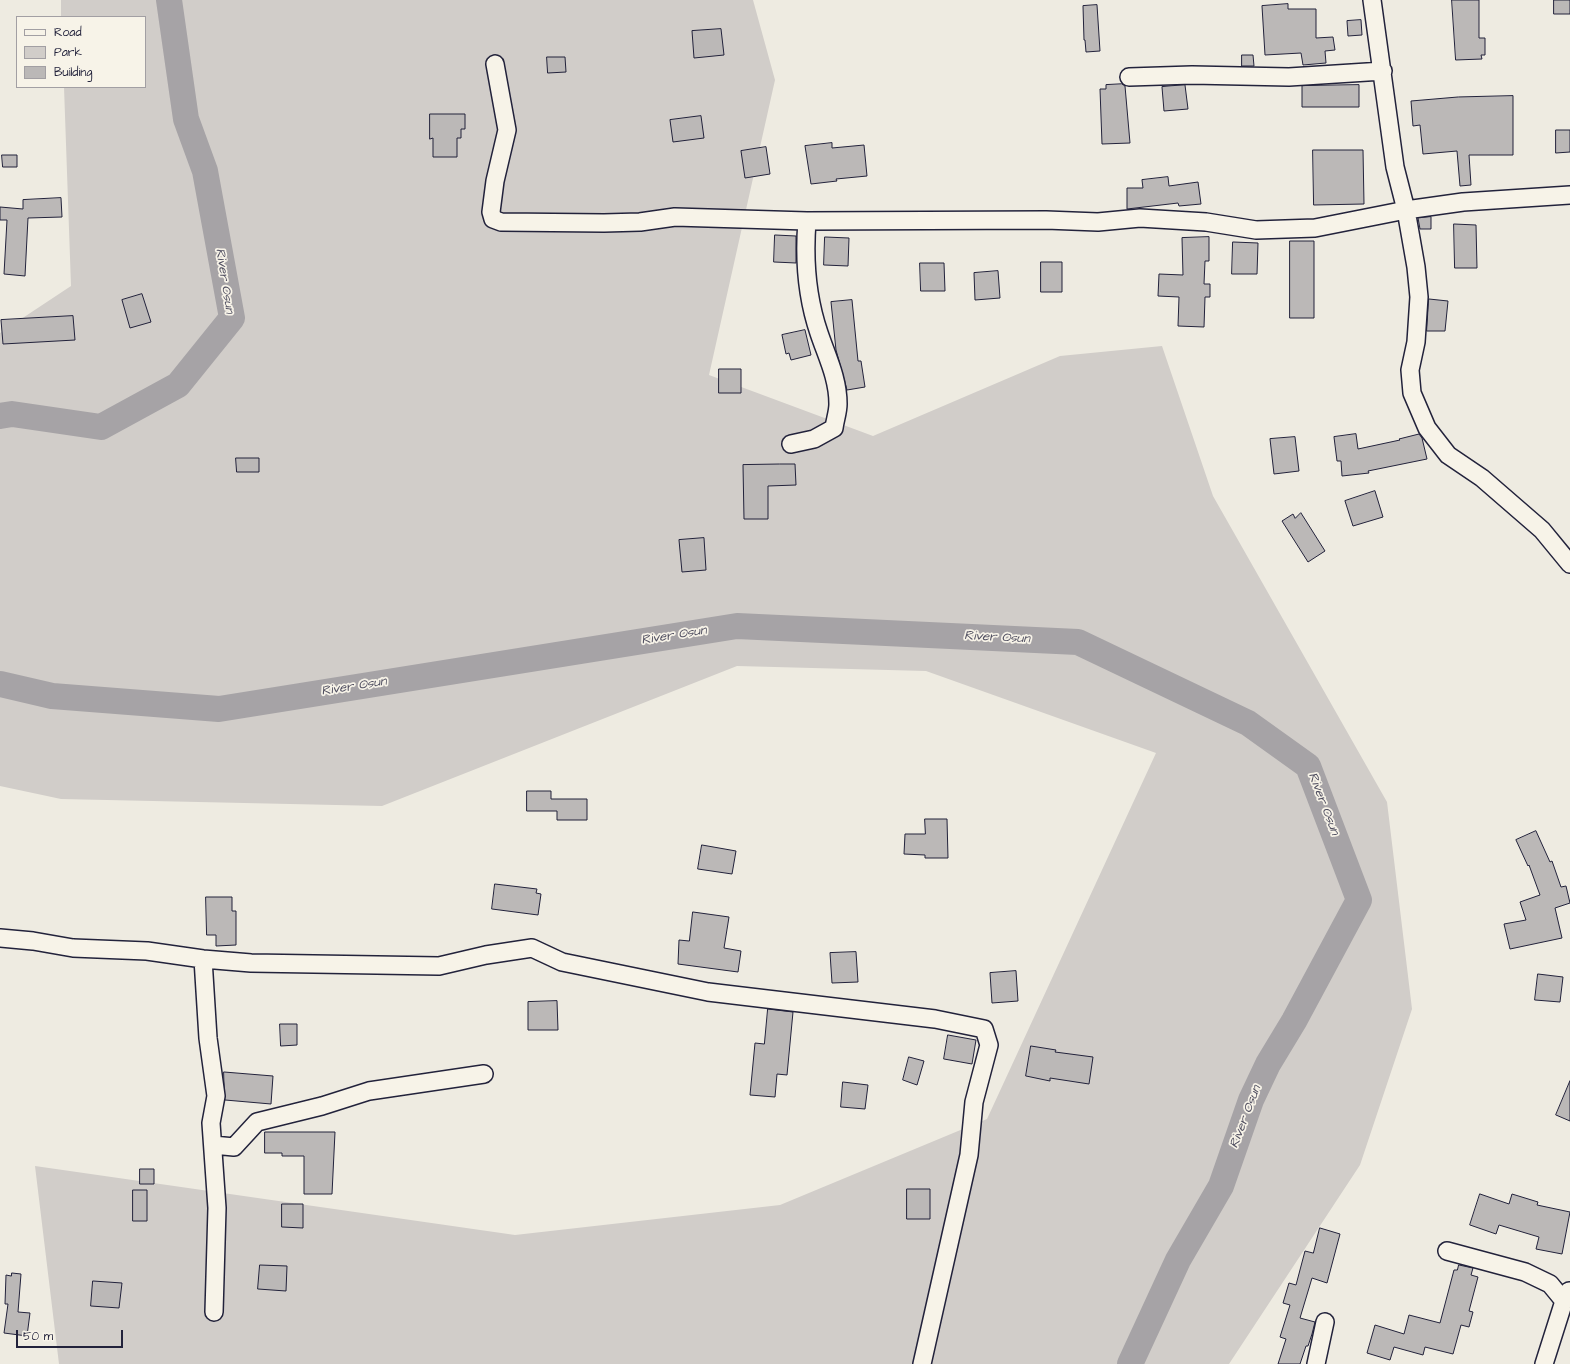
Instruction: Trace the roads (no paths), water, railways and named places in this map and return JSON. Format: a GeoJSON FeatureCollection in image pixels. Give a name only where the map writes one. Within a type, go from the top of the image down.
{"type":"FeatureCollection","features":[{"type":"Feature","properties":{"kind":"street"},"geometry":{"type":"LineString","coordinates":[[1372,0],[1395,166],[1414,247],[1419,297],[1416,342],[1410,370],[1412,393],[1427,428],[1448,455],[1482,478],[1542,530],[1570,564]]}},
{"type":"Feature","properties":{"kind":"street"},"geometry":{"type":"LineString","coordinates":[[495,64],[507,130],[495,181],[491,212],[493,219],[501,222],[539,224],[640,222],[675,217],[807,221],[1046,220],[1098,222],[1140,218],[1206,222],[1256,230],[1315,228],[1406,210],[1463,202],[1570,195]]}},
{"type":"Feature","properties":{"kind":"street"},"geometry":{"type":"LineString","coordinates":[[1129,77],[1192,75],[1289,76],[1383,71]]}},
{"type":"Feature","properties":{"kind":"street"},"geometry":{"type":"LineString","coordinates":[[791,444],[814,439],[834,428],[838,404],[835,378],[819,332],[811,295],[804,250],[807,221]]}},
{"type":"Feature","properties":{"kind":"street"},"geometry":{"type":"LineString","coordinates":[[0,938],[33,941],[73,948],[147,951],[203,959],[251,963],[439,966],[486,955],[532,948],[562,962],[708,992],[936,1019],[984,1029],[988,1045],[974,1102],[969,1155],[922,1364]]}},
{"type":"Feature","properties":{"kind":"street"},"geometry":{"type":"LineString","coordinates":[[203,959],[208,1038],[216,1096],[211,1123],[217,1208],[214,1312]]}},
{"type":"Feature","properties":{"kind":"street"},"geometry":{"type":"LineString","coordinates":[[213,1145],[234,1147],[257,1122],[322,1106],[369,1091],[484,1074]]}},
{"type":"Feature","properties":{"kind":"street"},"geometry":{"type":"LineString","coordinates":[[1447,1251],[1525,1272],[1550,1284],[1567,1295],[1544,1364]]}},
{"type":"Feature","properties":{"kind":"street"},"geometry":{"type":"LineString","coordinates":[[1316,1364],[1325,1322]]}},
{"type":"Feature","properties":{"kind":"waterway","name":"River Osun"},"geometry":{"type":"LineString","coordinates":[[0,416],[12,414],[101,427],[178,385],[232,318],[205,171],[186,119],[169,0]]}},
{"type":"Feature","properties":{"kind":"waterway","name":"River Osun"},"geometry":{"type":"LineString","coordinates":[[0,684],[52,696],[219,709],[737,626],[1078,642],[1248,723],[1308,766],[1359,900],[1294,1021],[1268,1064],[1251,1100],[1221,1186],[1178,1260],[1130,1364]]}}]}
